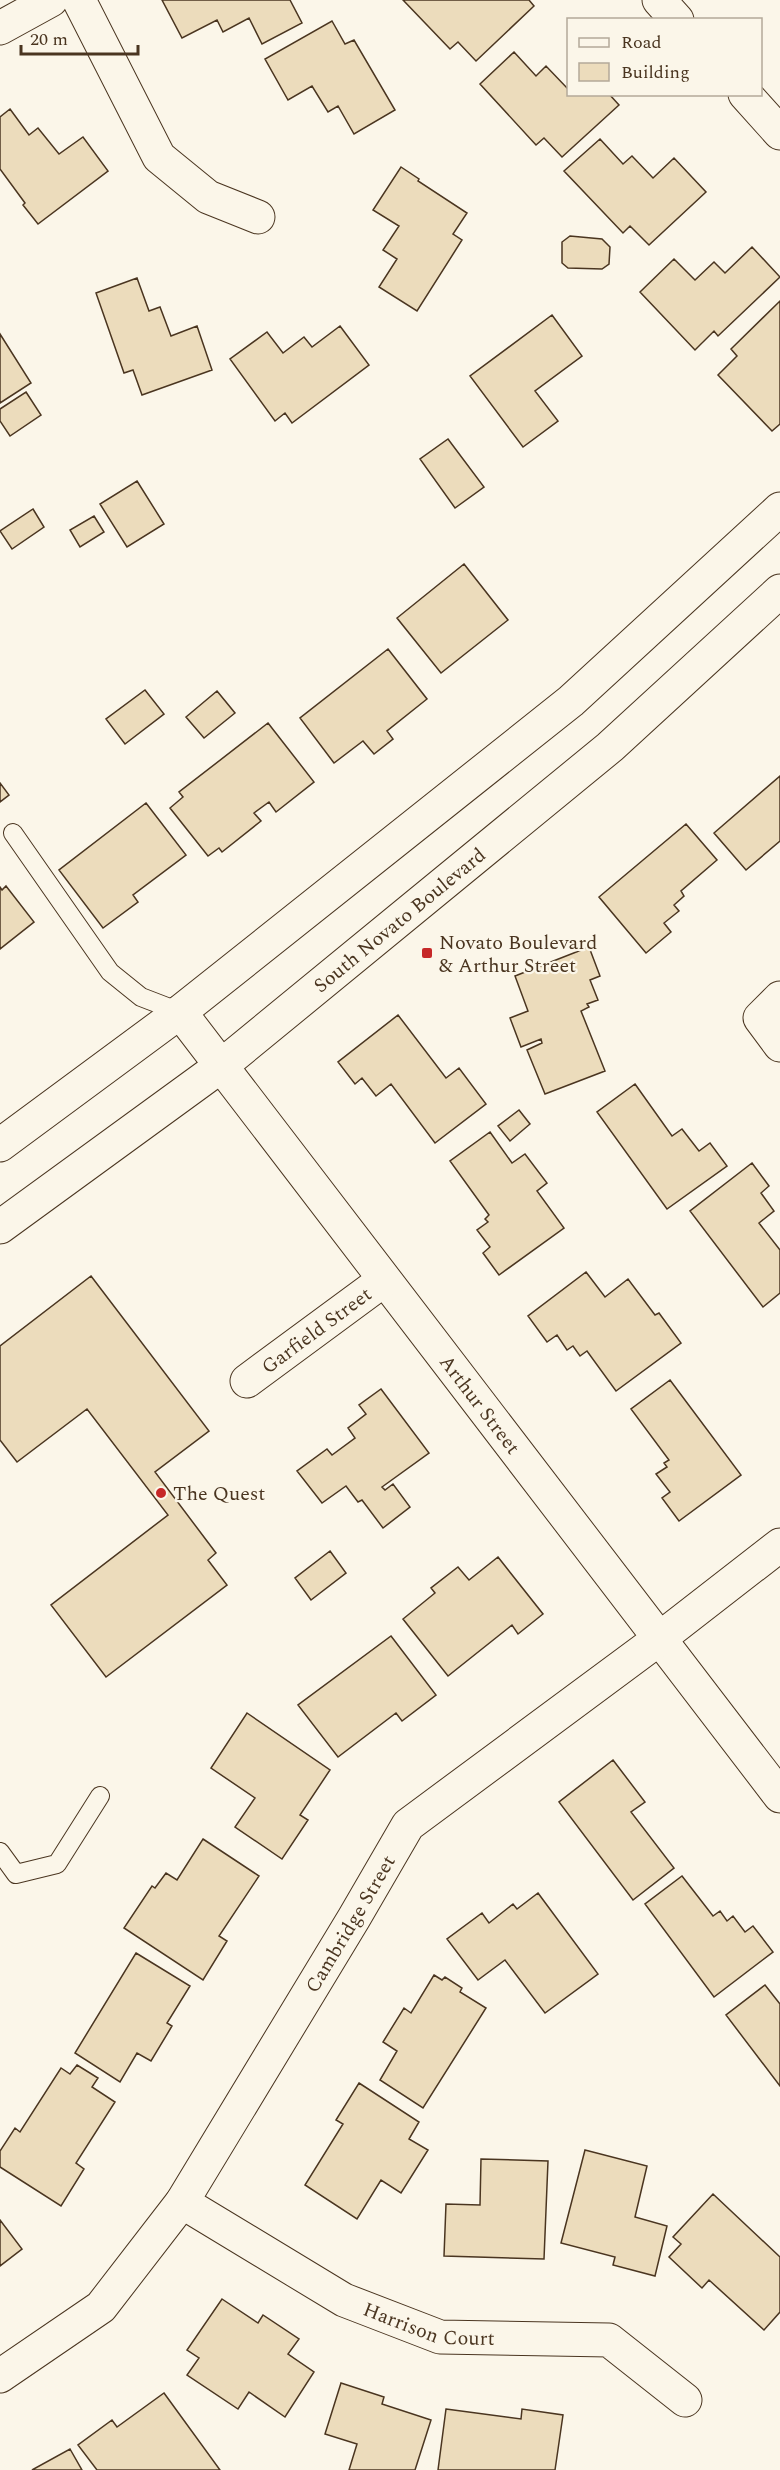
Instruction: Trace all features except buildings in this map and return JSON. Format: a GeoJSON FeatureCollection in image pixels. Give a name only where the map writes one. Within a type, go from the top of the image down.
{"type":"FeatureCollection","features":[{"type":"Feature","properties":{"kind":"street"},"geometry":{"type":"LineString","coordinates":[[0,28],[51,0]]}},
{"type":"Feature","properties":{"kind":"street"},"geometry":{"type":"LineString","coordinates":[[79,0],[159,158],[208,197],[258,217]]}},
{"type":"Feature","properties":{"kind":"street"},"geometry":{"type":"LineString","coordinates":[[659,0],[675,18]]}},
{"type":"Feature","properties":{"kind":"street"},"geometry":{"type":"LineString","coordinates":[[747,96],[780,133]]}},
{"type":"Feature","properties":{"kind":"street"},"geometry":{"type":"LineString","coordinates":[[0,1145],[180,1012],[571,701],[780,509]]}},
{"type":"Feature","properties":{"kind":"street","name":"South Novato Boulevard"},"geometry":{"type":"LineString","coordinates":[[0,1227],[221,1066],[610,747],[780,591]]}},
{"type":"Feature","properties":{"kind":"street"},"geometry":{"type":"LineString","coordinates":[[780,998],[760,1018],[780,1045]]}},
{"type":"Feature","properties":{"kind":"street","name":"Arthur Street"},"geometry":{"type":"LineString","coordinates":[[180,1012],[780,1796]]}},
{"type":"Feature","properties":{"kind":"street","name":"Garfield Street"},"geometry":{"type":"LineString","coordinates":[[247,1381],[384,1280]]}},
{"type":"Feature","properties":{"kind":"street","name":"Cambridge Street"},"geometry":{"type":"LineString","coordinates":[[0,2376],[101,2307],[182,2202],[408,1825],[659,1639],[780,1545]]}},
{"type":"Feature","properties":{"kind":"street","name":"Harrison Court"},"geometry":{"type":"LineString","coordinates":[[182,2202],[344,2300],[440,2337],[609,2340],[685,2400]]}},
{"type":"Feature","properties":{"kind":"lane"},"geometry":{"type":"LineString","coordinates":[[13,833],[110,972],[141,997],[180,1012]]}},
{"type":"Feature","properties":{"kind":"lane"},"geometry":{"type":"LineString","coordinates":[[0,1852],[16,1874],[57,1864],[100,1796]]}},
{"type":"Feature","properties":{"kind":"place","name":"Novato Boulevard & Arthur Street"},"geometry":{"type":"Point","coordinates":[427,953]}},
{"type":"Feature","properties":{"kind":"place","name":"The Quest"},"geometry":{"type":"Point","coordinates":[161,1493]}}]}
